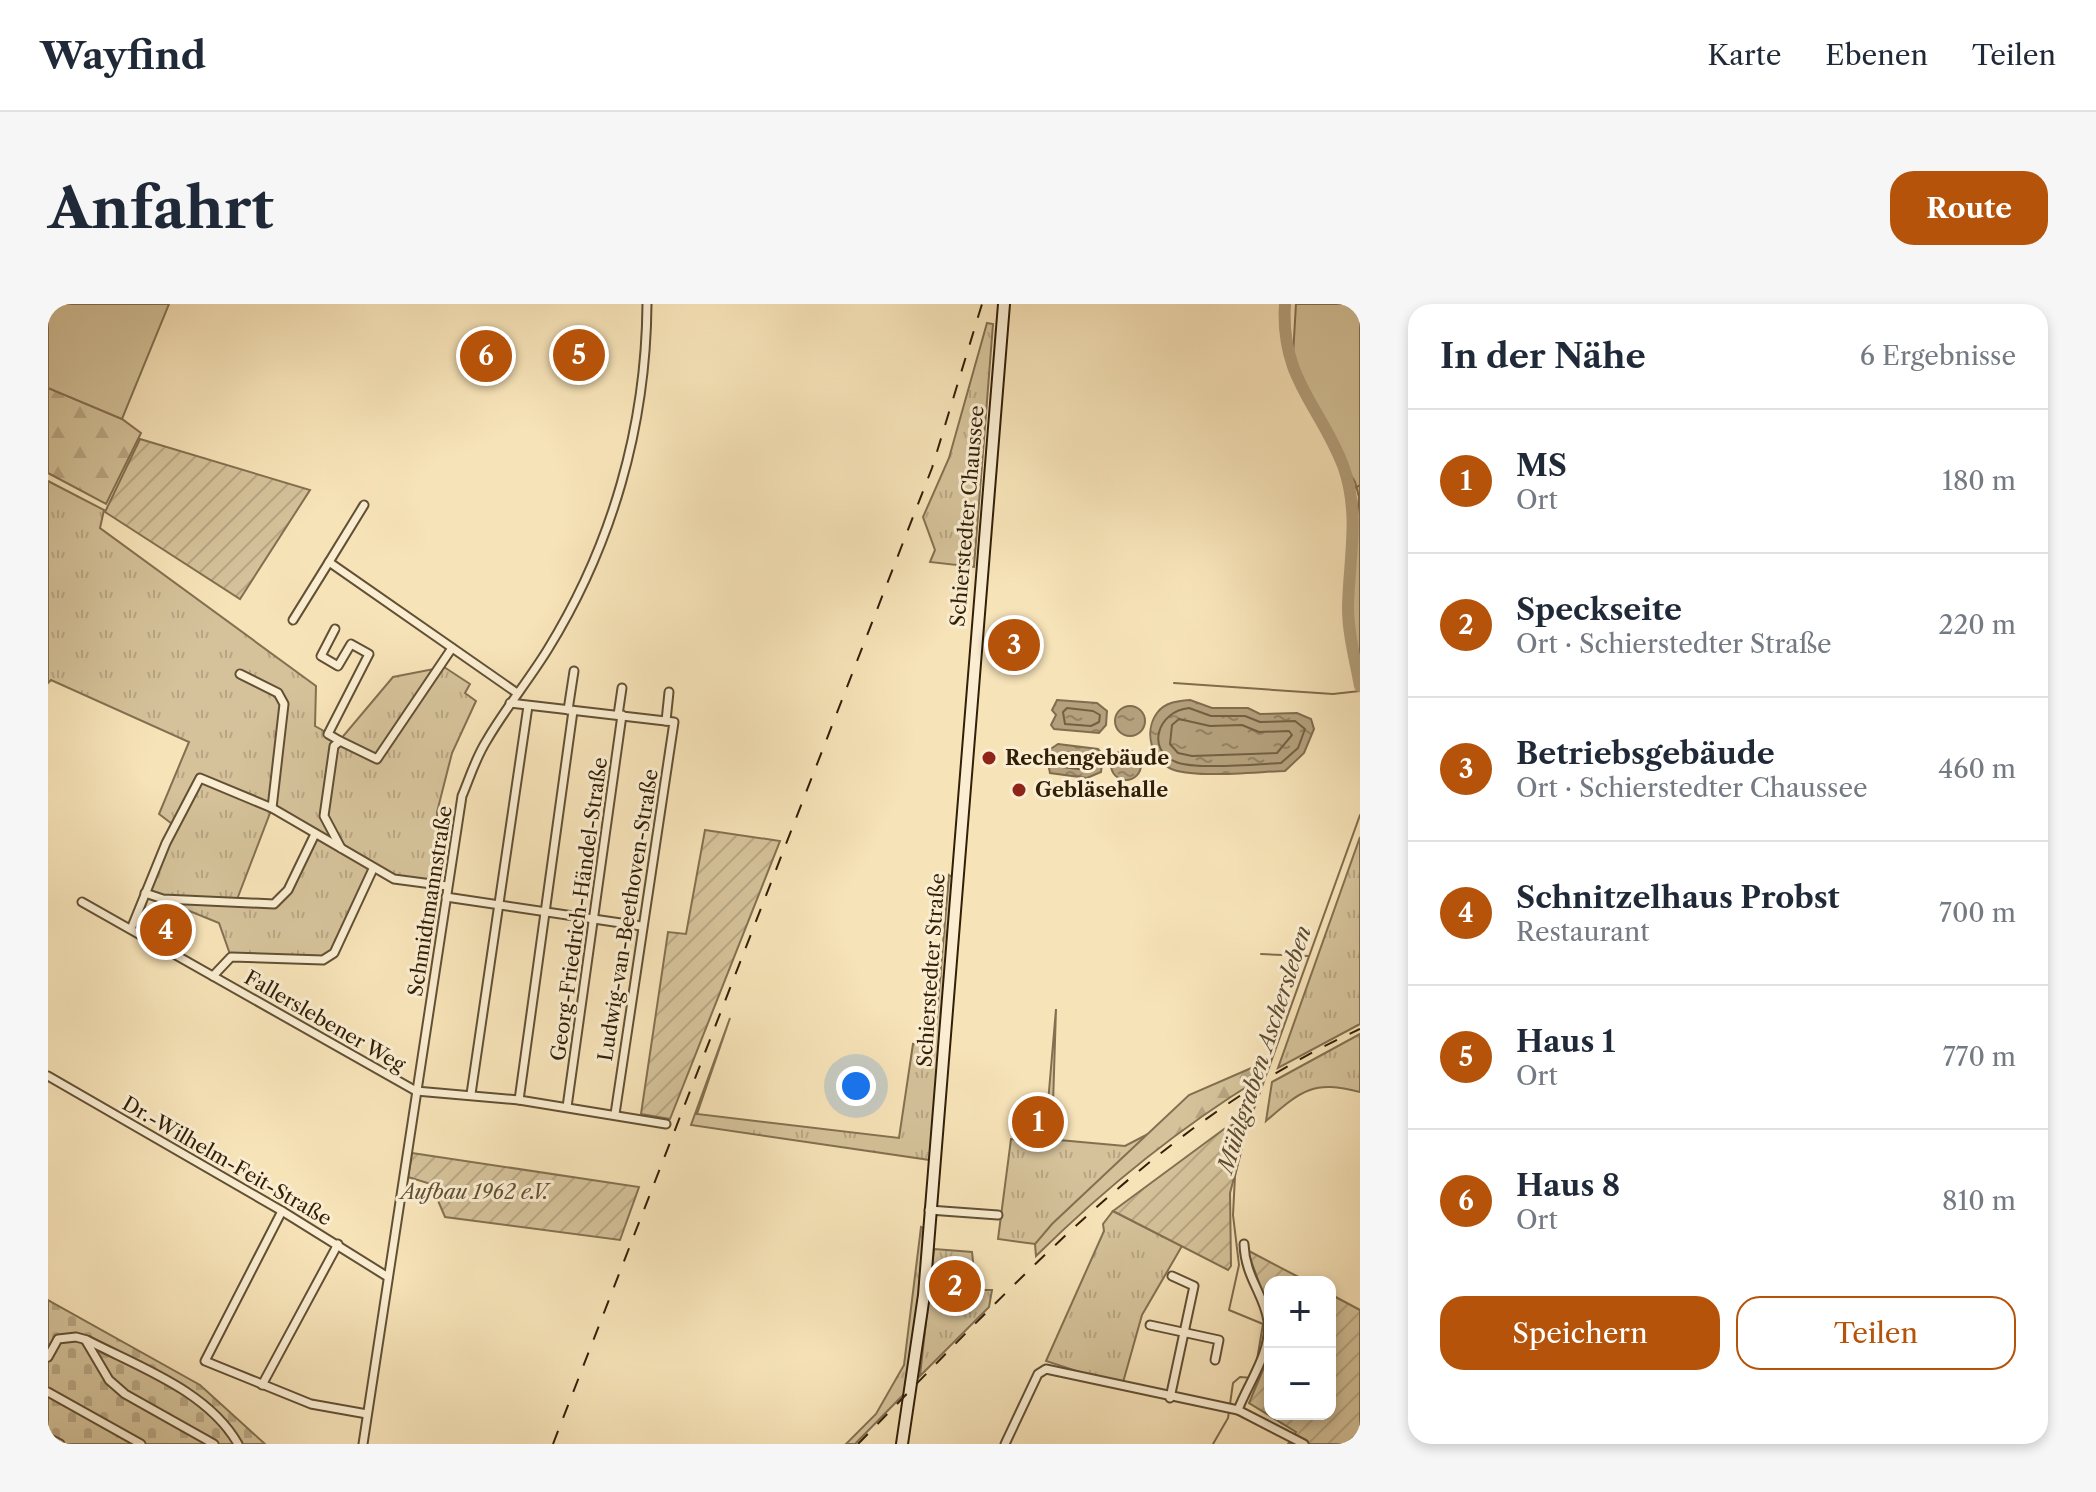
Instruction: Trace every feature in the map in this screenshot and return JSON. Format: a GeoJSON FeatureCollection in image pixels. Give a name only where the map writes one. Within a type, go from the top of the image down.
{"type":"FeatureCollection","features":[{"type":"Feature","properties":{"kind":"street","name":"Schmidtmannstraße"},"geometry":{"type":"LineString","coordinates":[[363,1444],[462,796],[484,743],[576,600],[606,536],[622,484],[634,428],[647,344],[647,304]]}},
{"type":"Feature","properties":{"kind":"street","name":"Schierstedter Chaussee"},"geometry":{"type":"LineString","coordinates":[[968,731],[1004,304]]}},
{"type":"Feature","properties":{"kind":"street"},"geometry":{"type":"LineString","coordinates":[[293,620],[364,505]]}},
{"type":"Feature","properties":{"kind":"street"},"geometry":{"type":"LineString","coordinates":[[329,562],[517,693]]}},
{"type":"Feature","properties":{"kind":"street"},"geometry":{"type":"LineString","coordinates":[[335,629],[321,656],[338,666],[351,644],[369,654],[328,734],[377,759],[452,648]]}},
{"type":"Feature","properties":{"kind":"street"},"geometry":{"type":"LineString","coordinates":[[519,1100],[546,912],[574,671]]}},
{"type":"Feature","properties":{"kind":"street"},"geometry":{"type":"LineString","coordinates":[[240,674],[278,693],[284,704],[272,808]]}},
{"type":"Feature","properties":{"kind":"street","name":"Georg-Friedrich-Händel-Straße"},"geometry":{"type":"LineString","coordinates":[[567,1107],[622,688]]}},
{"type":"Feature","properties":{"kind":"street","name":"Ludwig-van-Beethoven-Straße"},"geometry":{"type":"LineString","coordinates":[[615,1114],[670,721],[669,692]]}},
{"type":"Feature","properties":{"kind":"street"},"geometry":{"type":"LineString","coordinates":[[510,703],[670,721]]}},
{"type":"Feature","properties":{"kind":"street"},"geometry":{"type":"LineString","coordinates":[[471,1094],[528,706]]}},
{"type":"Feature","properties":{"kind":"street","name":"Schierstedter Straße"},"geometry":{"type":"LineString","coordinates":[[902,1444],[917,1360],[968,731]]}},
{"type":"Feature","properties":{"kind":"street"},"geometry":{"type":"LineString","coordinates":[[340,741],[334,746],[324,816],[342,851]]}},
{"type":"Feature","properties":{"kind":"street"},"geometry":{"type":"LineString","coordinates":[[131,929],[196,782],[205,778],[272,808],[394,879],[447,886]]}},
{"type":"Feature","properties":{"kind":"street"},"geometry":{"type":"LineString","coordinates":[[145,893],[163,899],[274,904],[288,890],[315,834]]}},
{"type":"Feature","properties":{"kind":"street"},"geometry":{"type":"LineString","coordinates":[[213,976],[231,957],[323,960],[334,953],[373,869]]}},
{"type":"Feature","properties":{"kind":"street"},"geometry":{"type":"LineString","coordinates":[[446,897],[641,926]]}},
{"type":"Feature","properties":{"kind":"street","name":"Fallerslebener Weg"},"geometry":{"type":"LineString","coordinates":[[82,902],[416,1091],[519,1100],[666,1124]]}},
{"type":"Feature","properties":{"kind":"street","name":"Dr.-Wilhelm-Feit-Straße"},"geometry":{"type":"LineString","coordinates":[[48,1076],[338,1244],[388,1277]]}},
{"type":"Feature","properties":{"kind":"street"},"geometry":{"type":"LineString","coordinates":[[929,1210],[998,1215]]}},
{"type":"Feature","properties":{"kind":"street"},"geometry":{"type":"LineString","coordinates":[[282,1211],[205,1361],[311,1404],[367,1414]]}},
{"type":"Feature","properties":{"kind":"street"},"geometry":{"type":"LineString","coordinates":[[262,1385],[338,1244]]}},
{"type":"Feature","properties":{"kind":"street"},"geometry":{"type":"LineString","coordinates":[[1233,1409],[1261,1362],[1268,1322],[1245,1266],[1244,1244]]}},
{"type":"Feature","properties":{"kind":"street"},"geometry":{"type":"LineString","coordinates":[[1170,1398],[1194,1286],[1172,1276]]}},
{"type":"Feature","properties":{"kind":"street"},"geometry":{"type":"LineString","coordinates":[[1150,1325],[1219,1340],[1215,1360]]}},
{"type":"Feature","properties":{"kind":"street"},"geometry":{"type":"LineString","coordinates":[[48,1357],[58,1339],[85,1339],[178,1387],[208,1408],[238,1444]]}},
{"type":"Feature","properties":{"kind":"street"},"geometry":{"type":"LineString","coordinates":[[85,1339],[109,1380],[125,1394],[214,1444]]}},
{"type":"Feature","properties":{"kind":"street"},"geometry":{"type":"LineString","coordinates":[[1005,1444],[1038,1374],[1046,1369],[1170,1398],[1233,1409],[1304,1444]]}},
{"type":"Feature","properties":{"kind":"street"},"geometry":{"type":"LineString","coordinates":[[48,1392],[140,1444]]}},
{"type":"Feature","properties":{"kind":"street"},"geometry":{"type":"LineString","coordinates":[[48,1438],[60,1444]]}},
{"type":"Feature","properties":{"kind":"street"},"geometry":{"type":"LineString","coordinates":[[1353,1444],[1360,1438]]}},
{"type":"Feature","properties":{"kind":"green space"},"geometry":{"type":"Polygon","coordinates":[[[48,304],[169,304],[122,419],[48,388],[48,304]]]}},
{"type":"Feature","properties":{"kind":"green space"},"geometry":{"type":"Polygon","coordinates":[[[1296,304],[1360,304],[1360,686],[1351,650],[1348,604],[1359,497],[1355,482],[1299,389],[1293,355],[1296,304]]]}},
{"type":"Feature","properties":{"kind":"green space"},"geometry":{"type":"Polygon","coordinates":[[[987,323],[993,324],[974,567],[930,562],[935,550],[923,517],[949,458],[987,323]]]}},
{"type":"Feature","properties":{"kind":"green space"},"geometry":{"type":"Polygon","coordinates":[[[48,388],[122,419],[141,433],[106,504],[48,473],[48,388]]]}},
{"type":"Feature","properties":{"kind":"green space"},"geometry":{"type":"Polygon","coordinates":[[[140,439],[310,490],[240,599],[105,512],[140,439]]]}},
{"type":"Feature","properties":{"kind":"green space"},"geometry":{"type":"Polygon","coordinates":[[[48,481],[104,510],[100,528],[316,686],[315,726],[340,740],[393,677],[444,667],[470,684],[465,693],[476,701],[452,753],[437,812],[438,885],[394,879],[373,869],[334,953],[323,960],[231,957],[219,923],[145,893],[176,827],[159,814],[189,742],[51,680],[48,683],[48,481]],[[272,808],[236,902],[267,904],[288,890],[315,834],[272,808]]]}},
{"type":"Feature","properties":{"kind":"green space"},"geometry":{"type":"Polygon","coordinates":[[[705,830],[780,841],[670,1119],[641,1114],[668,932],[686,934],[705,830]]]}},
{"type":"Feature","properties":{"kind":"green space"},"geometry":{"type":"Polygon","coordinates":[[[1360,837],[1360,1024],[1278,1068],[1360,837]]]}},
{"type":"Feature","properties":{"kind":"green space"},"geometry":{"type":"Polygon","coordinates":[[[949,875],[954,878],[930,1160],[691,1125],[730,1018],[697,1114],[899,1138],[913,1044],[934,1047],[949,875]]]}},
{"type":"Feature","properties":{"kind":"green space"},"geometry":{"type":"Polygon","coordinates":[[[1056,1009],[1052,1136],[1059,1140],[1125,1146],[1152,1132],[1035,1244],[998,1239],[1011,1139],[1041,1142],[1045,1138],[1056,1009]]]}},
{"type":"Feature","properties":{"kind":"green space"},"geometry":{"type":"Polygon","coordinates":[[[1360,1034],[1360,1092],[1331,1087],[1309,1090],[1266,1121],[1272,1082],[1360,1034]]]}},
{"type":"Feature","properties":{"kind":"green space"},"geometry":{"type":"Polygon","coordinates":[[[1256,1066],[1259,1079],[1142,1161],[1036,1256],[1035,1244],[1052,1224],[1189,1095],[1256,1066]]]}},
{"type":"Feature","properties":{"kind":"green space"},"geometry":{"type":"Polygon","coordinates":[[[1250,1116],[1230,1193],[1231,1266],[1228,1270],[1113,1211],[1224,1129],[1250,1116]]]}},
{"type":"Feature","properties":{"kind":"green space","name":"Aufbau 1962 e.V."},"geometry":{"type":"Polygon","coordinates":[[[412,1153],[639,1187],[620,1240],[445,1217],[431,1184],[408,1177],[412,1153]]]}},
{"type":"Feature","properties":{"kind":"green space"},"geometry":{"type":"Polygon","coordinates":[[[1113,1211],[1182,1246],[1142,1315],[1122,1386],[1046,1361],[1104,1231],[1103,1224],[1113,1211]]]}},
{"type":"Feature","properties":{"kind":"green space"},"geometry":{"type":"Polygon","coordinates":[[[921,1227],[925,1229],[922,1292],[908,1390],[855,1444],[846,1444],[876,1414],[904,1365],[921,1227]]]}},
{"type":"Feature","properties":{"kind":"green space"},"geometry":{"type":"Polygon","coordinates":[[[934,1249],[972,1252],[976,1290],[992,1290],[989,1307],[920,1376],[934,1249]]]}},
{"type":"Feature","properties":{"kind":"green space"},"geometry":{"type":"Polygon","coordinates":[[[1247,1250],[1297,1276],[1264,1276],[1264,1296],[1247,1250]]]}},
{"type":"Feature","properties":{"kind":"green space"},"geometry":{"type":"Polygon","coordinates":[[[1336,1297],[1360,1310],[1360,1444],[1288,1444],[1296,1432],[1277,1420],[1336,1420],[1336,1297]]]}},
{"type":"Feature","properties":{"kind":"green space"},"geometry":{"type":"Polygon","coordinates":[[[48,1300],[200,1385],[265,1444],[48,1444],[48,1300]]]}},
{"type":"Feature","properties":{"kind":"green space"},"geometry":{"type":"Polygon","coordinates":[[[1264,1367],[1264,1412],[1249,1403],[1264,1367]]]}},
{"type":"Feature","properties":{"kind":"water"},"geometry":{"type":"Polygon","coordinates":[[[1057,700],[1097,703],[1107,711],[1106,725],[1099,733],[1054,729],[1051,725],[1056,715],[1052,710],[1057,700]]]}},
{"type":"Feature","properties":{"kind":"water"},"geometry":{"type":"Polygon","coordinates":[[[1190,700],[1212,708],[1248,708],[1260,714],[1297,713],[1311,719],[1314,729],[1304,753],[1285,771],[1212,774],[1174,770],[1155,754],[1150,738],[1151,729],[1157,713],[1164,706],[1190,700]]]}},
{"type":"Feature","properties":{"kind":"water"},"geometry":{"type":"Polygon","coordinates":[[[1130,706],[1141,710],[1145,721],[1141,732],[1130,736],[1119,732],[1115,721],[1119,710],[1130,706]]]}},
{"type":"Feature","properties":{"kind":"water"},"geometry":{"type":"Polygon","coordinates":[[[1058,744],[1098,749],[1103,755],[1101,772],[1087,778],[1050,773],[1048,763],[1053,759],[1049,750],[1058,744]]]}},
{"type":"Feature","properties":{"kind":"water"},"geometry":{"type":"Polygon","coordinates":[[[1126,750],[1137,754],[1141,765],[1137,776],[1126,780],[1115,776],[1111,765],[1115,754],[1126,750]]]}},
{"type":"Feature","properties":{"kind":"waterway"},"geometry":{"type":"LineString","coordinates":[[1285,304],[1285,330],[1295,373],[1335,446],[1349,485],[1353,520],[1348,617],[1360,686]]}},
{"type":"Feature","properties":{"kind":"waterway"},"geometry":{"type":"LineString","coordinates":[[1350,491],[1360,485]]}},
{"type":"Feature","properties":{"kind":"waterway"},"geometry":{"type":"LineString","coordinates":[[1174,683],[1333,694],[1360,691]]}},
{"type":"Feature","properties":{"kind":"waterway","name":"Mühlgraben Aschersleben"},"geometry":{"type":"LineString","coordinates":[[1257,1360],[1263,1324],[1229,1310],[1239,1265],[1233,1215],[1235,1176],[1246,1131],[1360,815]]}},
{"type":"Feature","properties":{"kind":"waterway"},"geometry":{"type":"LineString","coordinates":[[1261,954],[1308,956]]}},
{"type":"Feature","properties":{"kind":"waterway","name":"Mühlgraben Aschersleben"},"geometry":{"type":"LineString","coordinates":[[1213,1444],[1228,1418],[1233,1383],[1240,1377],[1252,1378]]}},
{"type":"Feature","properties":{"kind":"railway"},"geometry":{"type":"LineString","coordinates":[[553,1444],[932,468],[982,304]]}},
{"type":"Feature","properties":{"kind":"railway"},"geometry":{"type":"LineString","coordinates":[[858,1444],[1030,1269],[1152,1160],[1218,1111],[1287,1067],[1360,1029]]}},
{"type":"Feature","properties":{"kind":"place","name":"Haus 1"},"geometry":{"type":"Point","coordinates":[579,355]}},
{"type":"Feature","properties":{"kind":"place","name":"Haus 8"},"geometry":{"type":"Point","coordinates":[486,356]}},
{"type":"Feature","properties":{"kind":"place","name":"Betriebsgebäude"},"geometry":{"type":"Point","coordinates":[1014,645]}},
{"type":"Feature","properties":{"kind":"place","name":"Rechengebäude"},"geometry":{"type":"Point","coordinates":[989,758]}},
{"type":"Feature","properties":{"kind":"place","name":"Gebläsehalle"},"geometry":{"type":"Point","coordinates":[1019,790]}},
{"type":"Feature","properties":{"kind":"place","name":"Schnitzelhaus Probst"},"geometry":{"type":"Point","coordinates":[166,930]}},
{"type":"Feature","properties":{"kind":"place","name":"MS"},"geometry":{"type":"Point","coordinates":[1038,1122]}},
{"type":"Feature","properties":{"kind":"place","name":"Speckseite"},"geometry":{"type":"Point","coordinates":[955,1286]}}]}
